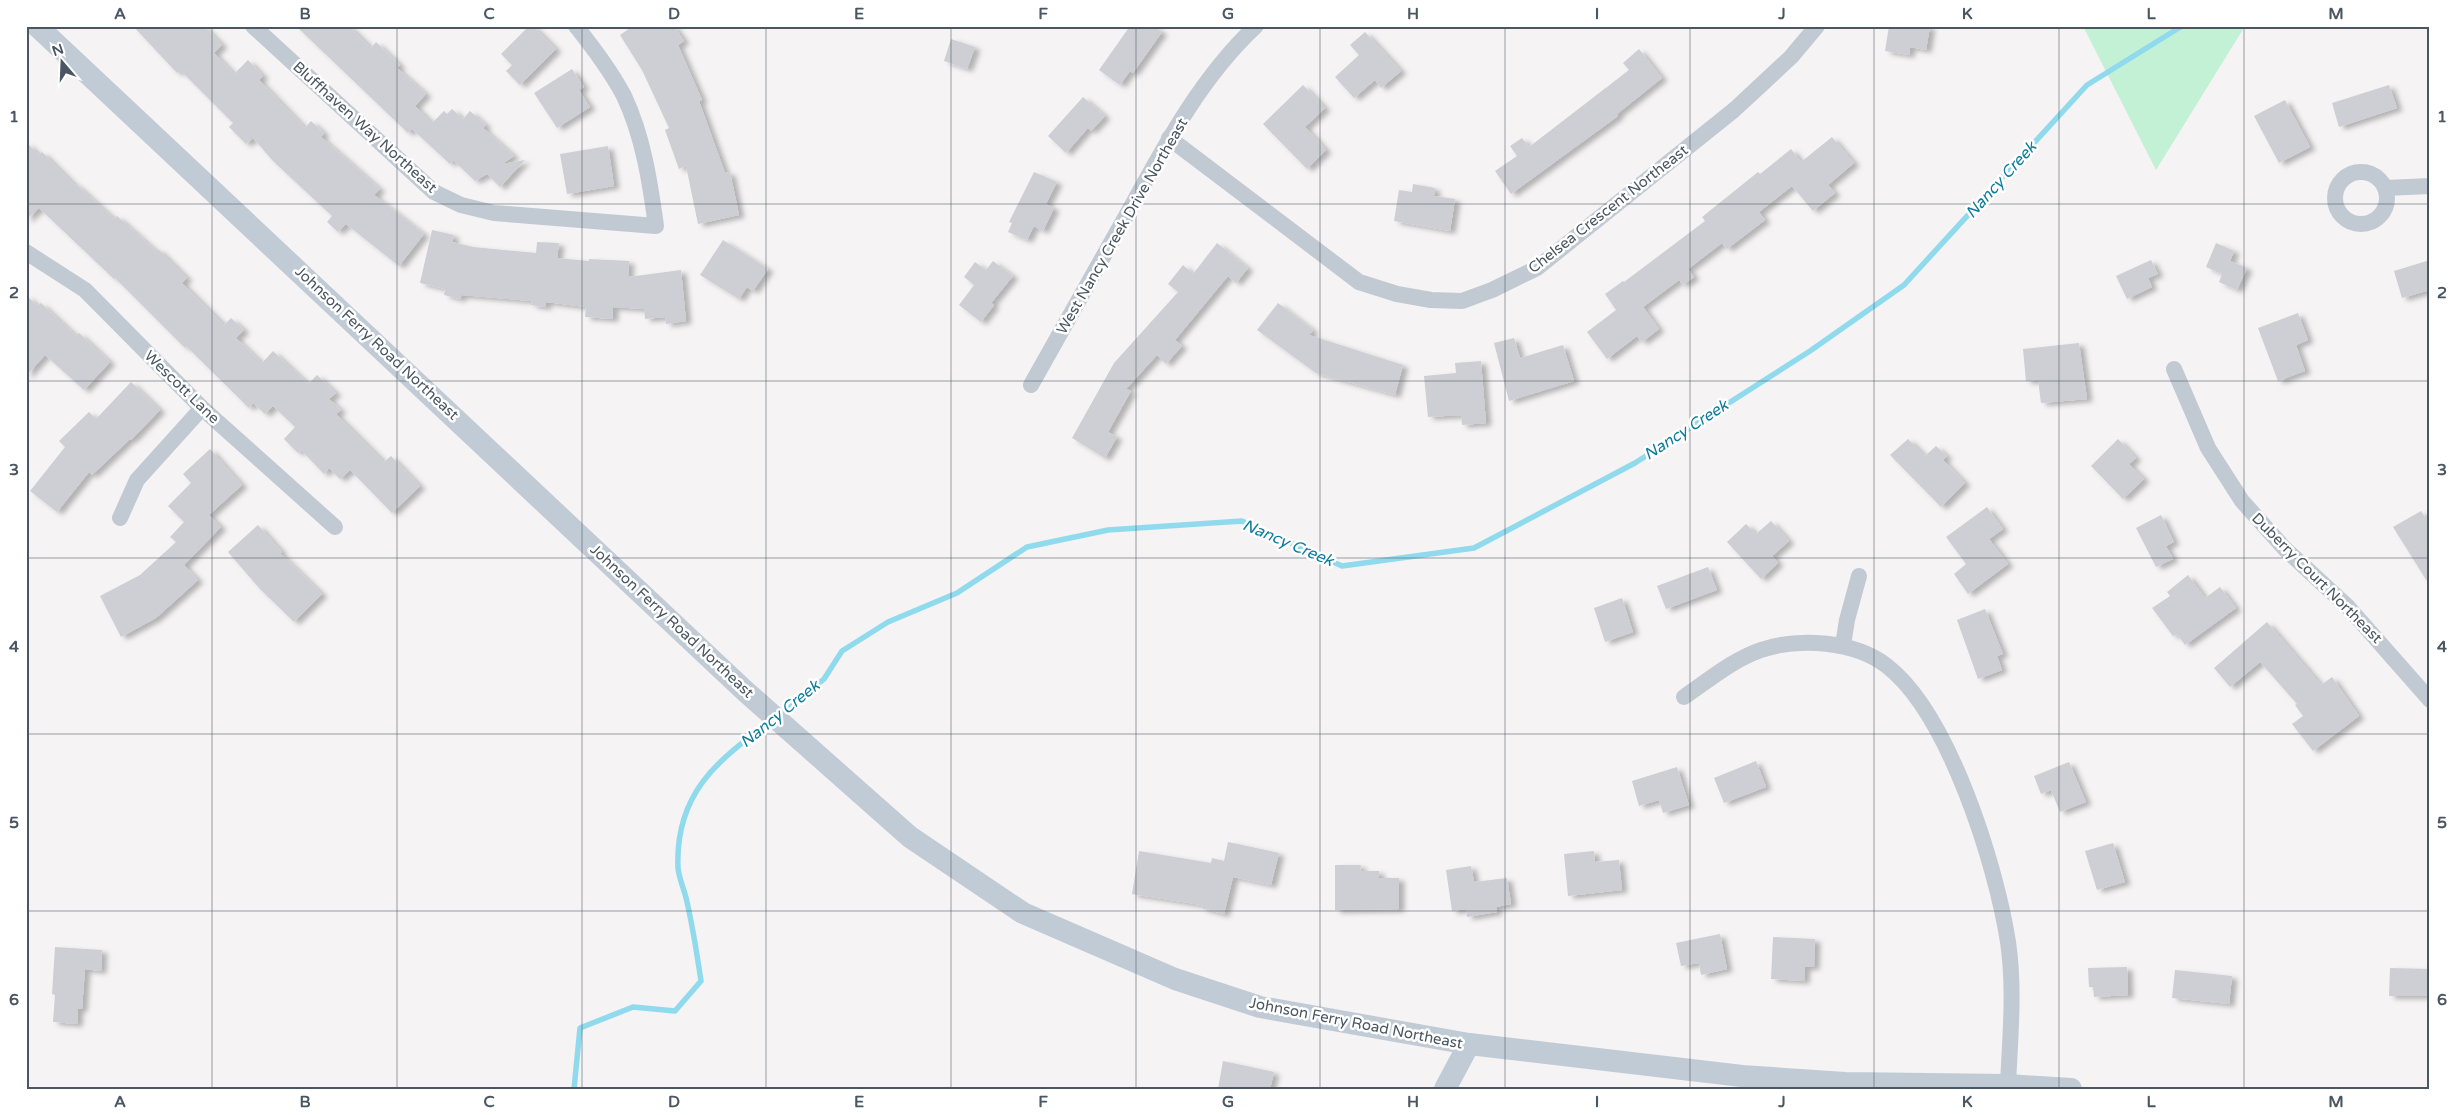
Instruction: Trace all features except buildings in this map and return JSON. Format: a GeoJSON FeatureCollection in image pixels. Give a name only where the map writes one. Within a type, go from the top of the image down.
{"type":"FeatureCollection","features":[{"type":"Feature","properties":{"kind":"main road","name":"Johnson Ferry Road Northeast"},"geometry":{"type":"LineString","coordinates":[[38,26],[798,739],[910,837],[1024,913],[1175,979],[1260,1007],[1468,1044],[1845,1086],[2008,1085],[2071,1089]]}},
{"type":"Feature","properties":{"kind":"main road"},"geometry":{"type":"LineString","coordinates":[[1445,1089],[1468,1044]]}},
{"type":"Feature","properties":{"kind":"street","name":"Bluffhaven Way Northeast"},"geometry":{"type":"LineString","coordinates":[[253,26],[434,192],[461,205],[494,214],[656,226],[647,164],[624,96],[600,58],[576,26]]}},
{"type":"Feature","properties":{"kind":"street","name":"West Nancy Creek Drive Northeast"},"geometry":{"type":"LineString","coordinates":[[1031,385],[1169,138],[1212,77],[1240,41],[1256,26]]}},
{"type":"Feature","properties":{"kind":"street","name":"Chelsea Crescent Northeast"},"geometry":{"type":"LineString","coordinates":[[1169,138],[1359,282],[1397,294],[1431,300],[1462,301],[1492,290],[1536,268],[1734,110],[1791,57],[1817,26]]}},
{"type":"Feature","properties":{"kind":"street"},"geometry":{"type":"LineString","coordinates":[[2385,188],[2430,186]]}},
{"type":"Feature","properties":{"kind":"street","name":"Wescott Lane"},"geometry":{"type":"LineString","coordinates":[[26,252],[84,290],[202,408],[335,527]]}},
{"type":"Feature","properties":{"kind":"street","name":"Duberry Court Northeast"},"geometry":{"type":"LineString","coordinates":[[2174,369],[2208,448],[2242,501],[2285,549],[2348,607],[2430,700]]}},
{"type":"Feature","properties":{"kind":"street"},"geometry":{"type":"LineString","coordinates":[[120,518],[137,480],[202,408]]}},
{"type":"Feature","properties":{"kind":"street"},"geometry":{"type":"LineString","coordinates":[[1844,645],[1847,620],[1859,576]]}},
{"type":"Feature","properties":{"kind":"street"},"geometry":{"type":"LineString","coordinates":[[1684,697],[1741,658],[1763,649],[1793,644],[1844,645],[1864,652],[1886,665],[1904,680],[1922,705],[1942,740],[1964,787],[1991,864],[2008,943],[2011,998],[2008,1085]]}},
{"type":"Feature","properties":{"kind":"green space"},"geometry":{"type":"Polygon","coordinates":[[[2083,26],[2245,26],[2156,170],[2083,26]]]}},
{"type":"Feature","properties":{"kind":"waterway","name":"Nancy Creek"},"geometry":{"type":"LineString","coordinates":[[781,715],[824,679],[842,651],[888,622],[957,593],[1027,547],[1108,530],[1242,521],[1342,566],[1474,548],[1635,463],[1810,351],[1904,285],[2087,85],[2182,26]]}},
{"type":"Feature","properties":{"kind":"waterway","name":"Nancy Creek"},"geometry":{"type":"LineString","coordinates":[[574,1089],[580,1028],[633,1007],[675,1011],[701,981],[691,922],[678,868],[679,842],[684,820],[692,800],[703,782],[717,766],[751,736],[771,722]]}}]}
